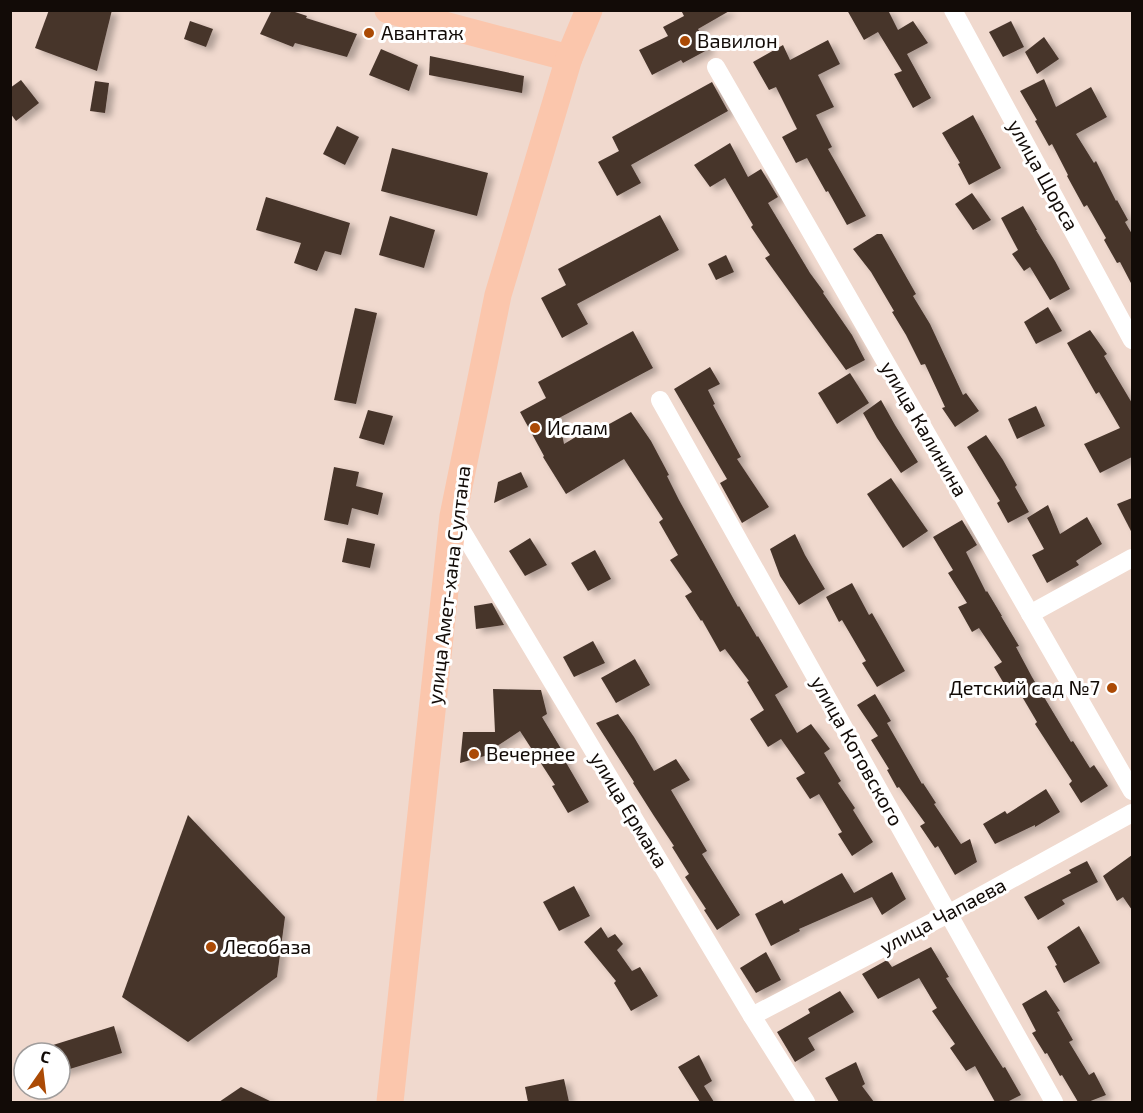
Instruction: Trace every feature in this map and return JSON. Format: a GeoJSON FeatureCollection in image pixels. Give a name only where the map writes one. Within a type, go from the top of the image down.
{"type":"FeatureCollection","features":[{"type":"Feature","properties":{"kind":"main road"},"geometry":{"type":"LineString","coordinates":[[388,10],[569,58]]}},
{"type":"Feature","properties":{"kind":"main road","name":"улица Амет-хана Султана"},"geometry":{"type":"LineString","coordinates":[[390,1102],[453,516],[498,295],[569,58],[589,10]]}},
{"type":"Feature","properties":{"kind":"street","name":"улица Щорса"},"geometry":{"type":"LineString","coordinates":[[953,10],[1132,340]]}},
{"type":"Feature","properties":{"kind":"street","name":"улица Калинина"},"geometry":{"type":"LineString","coordinates":[[716,67],[1132,791]]}},
{"type":"Feature","properties":{"kind":"street","name":"улица Котовского"},"geometry":{"type":"LineString","coordinates":[[660,400],[1054,1102]]}},
{"type":"Feature","properties":{"kind":"street","name":"улица Ермака"},"geometry":{"type":"LineString","coordinates":[[453,516],[752,1016],[806,1102]]}},
{"type":"Feature","properties":{"kind":"street"},"geometry":{"type":"LineString","coordinates":[[1030,614],[1132,558]]}},
{"type":"Feature","properties":{"kind":"street","name":"улица Чапаева"},"geometry":{"type":"LineString","coordinates":[[752,1016],[948,914],[1132,813]]}},
{"type":"Feature","properties":{"kind":"building"},"geometry":{"type":"Polygon","coordinates":[[[49,10],[112,10],[97,71],[35,48],[49,10]]]}},
{"type":"Feature","properties":{"kind":"building"},"geometry":{"type":"Polygon","coordinates":[[[272,10],[289,10],[307,16],[306,18],[357,34],[347,57],[295,43],[293,47],[260,34],[272,10]]]}},
{"type":"Feature","properties":{"kind":"building"},"geometry":{"type":"Polygon","coordinates":[[[681,10],[731,10],[698,29],[709,49],[683,63],[681,60],[652,75],[639,50],[668,36],[663,27],[684,16],[681,10]]]}},
{"type":"Feature","properties":{"kind":"building"},"geometry":{"type":"Polygon","coordinates":[[[847,10],[888,10],[898,30],[913,21],[928,43],[907,54],[931,98],[913,108],[894,74],[902,71],[878,32],[864,40],[847,10]]]}},
{"type":"Feature","properties":{"kind":"building"},"geometry":{"type":"Polygon","coordinates":[[[190,21],[213,29],[206,47],[184,39],[190,21]]]}},
{"type":"Feature","properties":{"kind":"building"},"geometry":{"type":"Polygon","coordinates":[[[1011,21],[1024,47],[1003,57],[989,32],[1011,21]]]}},
{"type":"Feature","properties":{"kind":"building"},"geometry":{"type":"Polygon","coordinates":[[[1044,37],[1059,59],[1037,74],[1025,52],[1044,37]]]}},
{"type":"Feature","properties":{"kind":"building"},"geometry":{"type":"Polygon","coordinates":[[[828,40],[840,64],[818,75],[834,107],[816,115],[832,147],[828,149],[866,216],[847,225],[807,158],[796,163],[782,137],[797,129],[776,87],[769,90],[753,62],[783,45],[790,60],[828,40]]]}},
{"type":"Feature","properties":{"kind":"building"},"geometry":{"type":"Polygon","coordinates":[[[381,49],[418,65],[409,91],[369,75],[381,49]]]}},
{"type":"Feature","properties":{"kind":"building"},"geometry":{"type":"Polygon","coordinates":[[[430,56],[524,76],[522,93],[429,75],[430,56]]]}},
{"type":"Feature","properties":{"kind":"building"},"geometry":{"type":"Polygon","coordinates":[[[1044,79],[1056,107],[1091,87],[1107,117],[1076,134],[1094,163],[1096,161],[1128,220],[1125,222],[1132,234],[1132,285],[1120,262],[1117,263],[1104,240],[1106,238],[1087,205],[1084,207],[1052,144],[1049,146],[1020,91],[1044,79]]]}},
{"type":"Feature","properties":{"kind":"building"},"geometry":{"type":"Polygon","coordinates":[[[21,80],[39,103],[16,121],[10,113],[10,88],[21,80]]]}},
{"type":"Feature","properties":{"kind":"building"},"geometry":{"type":"Polygon","coordinates":[[[95,81],[109,83],[105,113],[90,111],[95,81]]]}},
{"type":"Feature","properties":{"kind":"building"},"geometry":{"type":"Polygon","coordinates":[[[712,82],[728,111],[631,165],[641,183],[617,196],[598,162],[619,151],[612,137],[712,82]]]}},
{"type":"Feature","properties":{"kind":"building"},"geometry":{"type":"Polygon","coordinates":[[[973,115],[1001,168],[969,185],[958,164],[960,163],[942,133],[973,115]]]}},
{"type":"Feature","properties":{"kind":"building"},"geometry":{"type":"Polygon","coordinates":[[[337,126],[359,137],[345,165],[323,154],[337,126]]]}},
{"type":"Feature","properties":{"kind":"building"},"geometry":{"type":"Polygon","coordinates":[[[730,143],[748,177],[761,169],[778,197],[768,203],[810,273],[852,335],[865,360],[846,370],[765,258],[770,255],[751,227],[753,225],[725,178],[710,187],[694,165],[730,143]]]}},
{"type":"Feature","properties":{"kind":"building"},"geometry":{"type":"Polygon","coordinates":[[[392,148],[488,173],[477,216],[381,191],[392,148]]]}},
{"type":"Feature","properties":{"kind":"building"},"geometry":{"type":"Polygon","coordinates":[[[972,193],[991,220],[973,230],[955,204],[972,193]]]}},
{"type":"Feature","properties":{"kind":"building"},"geometry":{"type":"Polygon","coordinates":[[[266,197],[350,223],[341,255],[325,251],[317,271],[294,263],[301,243],[256,230],[266,197]]]}},
{"type":"Feature","properties":{"kind":"building"},"geometry":{"type":"Polygon","coordinates":[[[1023,206],[1070,289],[1050,300],[1030,267],[1024,271],[1012,254],[1018,250],[1001,218],[1023,206]]]}},
{"type":"Feature","properties":{"kind":"building"},"geometry":{"type":"Polygon","coordinates":[[[660,215],[679,250],[577,304],[588,324],[562,338],[541,298],[566,285],[558,269],[660,215]]]}},
{"type":"Feature","properties":{"kind":"building"},"geometry":{"type":"Polygon","coordinates":[[[390,216],[435,230],[424,268],[379,255],[390,216]]]}},
{"type":"Feature","properties":{"kind":"building"},"geometry":{"type":"Polygon","coordinates":[[[877,234],[882,234],[916,294],[913,296],[930,324],[963,395],[966,393],[979,411],[955,427],[942,408],[945,407],[925,364],[921,365],[892,312],[894,311],[871,272],[853,249],[877,234]]]}},
{"type":"Feature","properties":{"kind":"building"},"geometry":{"type":"Polygon","coordinates":[[[726,255],[734,272],[716,280],[708,264],[726,255]]]}},
{"type":"Feature","properties":{"kind":"building"},"geometry":{"type":"Polygon","coordinates":[[[1048,307],[1062,331],[1036,344],[1024,322],[1048,307]]]}},
{"type":"Feature","properties":{"kind":"building"},"geometry":{"type":"Polygon","coordinates":[[[355,308],[377,313],[356,404],[334,400],[355,308]]]}},
{"type":"Feature","properties":{"kind":"building"},"geometry":{"type":"Polygon","coordinates":[[[1090,330],[1107,354],[1104,356],[1132,403],[1132,457],[1100,473],[1084,444],[1120,428],[1099,392],[1096,394],[1067,343],[1090,330]]]}},
{"type":"Feature","properties":{"kind":"building"},"geometry":{"type":"Polygon","coordinates":[[[633,331],[653,368],[559,418],[564,444],[599,423],[602,428],[631,412],[651,441],[679,500],[738,607],[788,687],[775,695],[797,733],[811,724],[830,749],[824,753],[841,781],[838,783],[855,808],[853,810],[873,842],[852,856],[838,834],[842,832],[819,794],[810,799],[796,778],[805,773],[781,739],[768,747],[750,719],[764,710],[747,682],[749,681],[725,649],[720,652],[685,596],[692,592],[670,560],[678,555],[659,522],[663,519],[624,459],[566,494],[543,457],[520,412],[546,398],[538,382],[633,331]]]}},
{"type":"Feature","properties":{"kind":"building"},"geometry":{"type":"Polygon","coordinates":[[[710,367],[720,384],[708,390],[715,404],[713,405],[741,457],[737,459],[769,507],[742,523],[720,483],[727,479],[674,389],[710,367]]]}},
{"type":"Feature","properties":{"kind":"building"},"geometry":{"type":"Polygon","coordinates":[[[850,373],[869,403],[837,424],[818,393],[850,373]]]}},
{"type":"Feature","properties":{"kind":"building"},"geometry":{"type":"Polygon","coordinates":[[[881,400],[918,462],[901,473],[863,413],[881,400]]]}},
{"type":"Feature","properties":{"kind":"building"},"geometry":{"type":"Polygon","coordinates":[[[1036,406],[1045,426],[1017,439],[1008,419],[1036,406]]]}},
{"type":"Feature","properties":{"kind":"building"},"geometry":{"type":"Polygon","coordinates":[[[368,410],[393,416],[384,445],[359,438],[368,410]]]}},
{"type":"Feature","properties":{"kind":"building"},"geometry":{"type":"Polygon","coordinates":[[[986,435],[1017,485],[1015,487],[1029,512],[1008,523],[997,503],[1000,501],[967,447],[986,435]]]}},
{"type":"Feature","properties":{"kind":"building"},"geometry":{"type":"Polygon","coordinates":[[[334,467],[359,472],[356,486],[383,493],[378,515],[352,508],[348,525],[324,520],[334,467]]]}},
{"type":"Feature","properties":{"kind":"building"},"geometry":{"type":"Polygon","coordinates":[[[521,472],[528,487],[494,503],[498,482],[521,472]]]}},
{"type":"Feature","properties":{"kind":"building"},"geometry":{"type":"Polygon","coordinates":[[[891,478],[928,531],[903,548],[867,494],[891,478]]]}},
{"type":"Feature","properties":{"kind":"building"},"geometry":{"type":"Polygon","coordinates":[[[1132,498],[1132,533],[1117,504],[1132,498]]]}},
{"type":"Feature","properties":{"kind":"building"},"geometry":{"type":"Polygon","coordinates":[[[1048,505],[1060,534],[1087,517],[1102,544],[1076,561],[1079,565],[1047,583],[1032,555],[1044,549],[1027,518],[1048,505]]]}},
{"type":"Feature","properties":{"kind":"building"},"geometry":{"type":"Polygon","coordinates":[[[962,520],[977,545],[966,552],[986,592],[1019,646],[1016,647],[1032,677],[1071,742],[1073,741],[1090,768],[1094,765],[1108,786],[1081,803],[1069,784],[1072,781],[1035,724],[1037,722],[1014,683],[1006,687],[994,667],[1002,662],[979,628],[972,632],[958,607],[967,603],[948,573],[953,570],[933,537],[962,520]]]}},
{"type":"Feature","properties":{"kind":"building"},"geometry":{"type":"Polygon","coordinates":[[[795,534],[825,589],[799,605],[780,576],[770,549],[795,534]]]}},
{"type":"Feature","properties":{"kind":"building"},"geometry":{"type":"Polygon","coordinates":[[[347,538],[375,544],[370,568],[342,562],[347,538]]]}},
{"type":"Feature","properties":{"kind":"building"},"geometry":{"type":"Polygon","coordinates":[[[530,538],[547,565],[525,576],[509,551],[530,538]]]}},
{"type":"Feature","properties":{"kind":"building"},"geometry":{"type":"Polygon","coordinates":[[[595,550],[611,579],[588,591],[571,563],[595,550]]]}},
{"type":"Feature","properties":{"kind":"building"},"geometry":{"type":"Polygon","coordinates":[[[852,583],[869,615],[872,613],[905,671],[877,687],[862,663],[866,661],[842,620],[839,622],[826,597],[852,583]]]}},
{"type":"Feature","properties":{"kind":"building"},"geometry":{"type":"Polygon","coordinates":[[[492,603],[504,625],[476,629],[474,606],[492,603]]]}},
{"type":"Feature","properties":{"kind":"building"},"geometry":{"type":"Polygon","coordinates":[[[593,641],[605,663],[574,677],[563,657],[593,641]]]}},
{"type":"Feature","properties":{"kind":"building"},"geometry":{"type":"Polygon","coordinates":[[[635,659],[650,685],[616,703],[601,678],[635,659]]]}},
{"type":"Feature","properties":{"kind":"building"},"geometry":{"type":"Polygon","coordinates":[[[493,689],[541,690],[547,714],[542,717],[589,802],[568,813],[552,786],[555,785],[520,731],[488,752],[488,755],[460,763],[463,732],[495,732],[493,689]]]}},
{"type":"Feature","properties":{"kind":"building"},"geometry":{"type":"Polygon","coordinates":[[[875,694],[891,721],[887,723],[922,784],[936,803],[934,804],[961,844],[970,839],[977,862],[955,875],[938,846],[935,848],[920,826],[925,823],[899,787],[897,788],[887,770],[889,769],[871,740],[878,736],[857,705],[875,694]]]}},
{"type":"Feature","properties":{"kind":"building"},"geometry":{"type":"Polygon","coordinates":[[[618,714],[654,771],[676,759],[690,780],[671,790],[707,851],[702,854],[740,915],[717,930],[685,877],[689,874],[672,847],[674,846],[596,723],[618,714]]]}},
{"type":"Feature","properties":{"kind":"building"},"geometry":{"type":"Polygon","coordinates":[[[1046,789],[1060,812],[1035,827],[1035,825],[995,844],[983,824],[1005,811],[1007,814],[1046,789]]]}},
{"type":"Feature","properties":{"kind":"building","name":"Лесобаза"},"geometry":{"type":"Polygon","coordinates":[[[188,815],[285,917],[277,977],[188,1042],[122,997],[188,815]]]}},
{"type":"Feature","properties":{"kind":"building"},"geometry":{"type":"Polygon","coordinates":[[[1132,855],[1132,910],[1123,897],[1117,901],[1103,876],[1132,855]]]}},
{"type":"Feature","properties":{"kind":"building"},"geometry":{"type":"Polygon","coordinates":[[[1087,861],[1098,882],[1062,900],[1065,904],[1038,920],[1024,897],[1071,873],[1069,870],[1087,861]]]}},
{"type":"Feature","properties":{"kind":"building"},"geometry":{"type":"Polygon","coordinates":[[[892,872],[906,899],[882,915],[872,897],[799,929],[800,931],[771,946],[755,914],[782,900],[784,904],[842,873],[854,893],[892,872]]]}},
{"type":"Feature","properties":{"kind":"building"},"geometry":{"type":"Polygon","coordinates":[[[574,886],[590,916],[559,931],[543,902],[574,886]]]}},
{"type":"Feature","properties":{"kind":"building"},"geometry":{"type":"Polygon","coordinates":[[[1079,926],[1100,963],[1064,983],[1047,947],[1079,926]]]}},
{"type":"Feature","properties":{"kind":"building"},"geometry":{"type":"Polygon","coordinates":[[[601,927],[608,938],[615,934],[623,944],[617,950],[632,971],[640,967],[658,996],[631,1011],[614,983],[616,981],[584,942],[601,927]]]}},
{"type":"Feature","properties":{"kind":"building"},"geometry":{"type":"Polygon","coordinates":[[[931,947],[949,977],[946,978],[1021,1095],[1007,1102],[995,1102],[975,1066],[966,1071],[950,1048],[955,1044],[932,1011],[937,1008],[919,978],[878,999],[862,974],[887,960],[892,967],[931,947]]]}},
{"type":"Feature","properties":{"kind":"building"},"geometry":{"type":"Polygon","coordinates":[[[766,952],[781,980],[756,993],[740,968],[766,952]]]}},
{"type":"Feature","properties":{"kind":"building"},"geometry":{"type":"Polygon","coordinates":[[[1046,990],[1060,1011],[1057,1012],[1073,1040],[1069,1042],[1089,1075],[1094,1072],[1106,1095],[1088,1102],[1078,1102],[1032,1033],[1036,1031],[1022,1004],[1046,990]]]}},
{"type":"Feature","properties":{"kind":"building"},"geometry":{"type":"Polygon","coordinates":[[[840,991],[854,1012],[808,1038],[815,1050],[795,1062],[777,1032],[810,1013],[808,1009],[840,991]]]}},
{"type":"Feature","properties":{"kind":"building"},"geometry":{"type":"Polygon","coordinates":[[[114,1026],[122,1053],[72,1068],[72,1041],[66,1041],[114,1026]]]}},
{"type":"Feature","properties":{"kind":"building"},"geometry":{"type":"Polygon","coordinates":[[[699,1055],[712,1081],[704,1086],[714,1102],[700,1102],[678,1067],[699,1055]]]}},
{"type":"Feature","properties":{"kind":"building"},"geometry":{"type":"Polygon","coordinates":[[[856,1062],[865,1084],[862,1086],[874,1102],[839,1102],[825,1078],[856,1062]]]}},
{"type":"Feature","properties":{"kind":"building"},"geometry":{"type":"Polygon","coordinates":[[[564,1079],[569,1102],[528,1102],[525,1087],[564,1079]]]}},
{"type":"Feature","properties":{"kind":"building"},"geometry":{"type":"Polygon","coordinates":[[[241,1087],[272,1102],[219,1102],[241,1087]]]}},
{"type":"Feature","properties":{"kind":"place","name":"Авантаж"},"geometry":{"type":"Point","coordinates":[369,33]}},
{"type":"Feature","properties":{"kind":"place","name":"Вавилон"},"geometry":{"type":"Point","coordinates":[685,41]}},
{"type":"Feature","properties":{"kind":"place","name":"Ислам"},"geometry":{"type":"Point","coordinates":[535,428]}},
{"type":"Feature","properties":{"kind":"place","name":"Детский сад №7"},"geometry":{"type":"Point","coordinates":[1112,688]}},
{"type":"Feature","properties":{"kind":"place","name":"Вечернее"},"geometry":{"type":"Point","coordinates":[474,754]}},
{"type":"Feature","properties":{"kind":"place","name":"Лесобаза"},"geometry":{"type":"Point","coordinates":[211,947]}}]}
